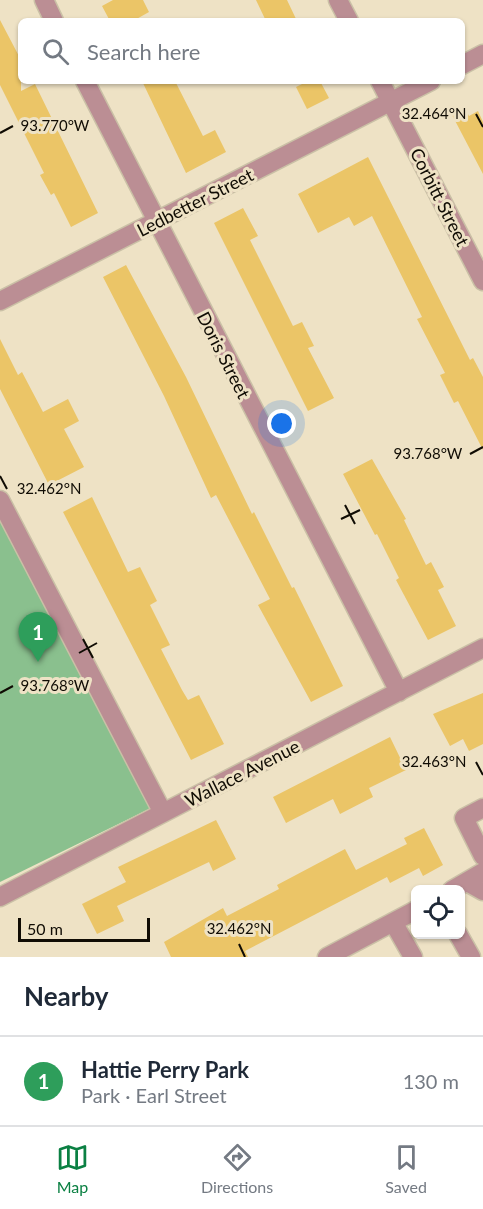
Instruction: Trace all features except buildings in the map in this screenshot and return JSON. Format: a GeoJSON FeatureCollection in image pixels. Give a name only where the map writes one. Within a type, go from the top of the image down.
{"type":"FeatureCollection","features":[{"type":"Feature","properties":{"kind":"street"},"geometry":{"type":"LineString","coordinates":[[44,0],[53,18]]}},
{"type":"Feature","properties":{"kind":"street"},"geometry":{"type":"LineString","coordinates":[[338,0],[347,18]]}},
{"type":"Feature","properties":{"kind":"street"},"geometry":{"type":"LineString","coordinates":[[465,63],[483,54]]}},
{"type":"Feature","properties":{"kind":"street","name":"Doris Street"},"geometry":{"type":"LineString","coordinates":[[87,84],[399,692]]}},
{"type":"Feature","properties":{"kind":"street","name":"Corbitt Street"},"geometry":{"type":"LineString","coordinates":[[382,84],[483,281]]}},
{"type":"Feature","properties":{"kind":"street","name":"Ledbetter Street"},"geometry":{"type":"LineString","coordinates":[[0,301],[425,84]]}},
{"type":"Feature","properties":{"kind":"street"},"geometry":{"type":"LineString","coordinates":[[0,500],[163,813]]}},
{"type":"Feature","properties":{"kind":"street","name":"Wallace Avenue"},"geometry":{"type":"LineString","coordinates":[[0,897],[483,648]]}},
{"type":"Feature","properties":{"kind":"street"},"geometry":{"type":"LineString","coordinates":[[483,808],[464,818],[483,856]]}},
{"type":"Feature","properties":{"kind":"street"},"geometry":{"type":"LineString","coordinates":[[461,885],[483,872]]}},
{"type":"Feature","properties":{"kind":"street"},"geometry":{"type":"LineString","coordinates":[[465,887],[483,891]]}},
{"type":"Feature","properties":{"kind":"street"},"geometry":{"type":"LineString","coordinates":[[336,955],[411,913]]}},
{"type":"Feature","properties":{"kind":"street"},"geometry":{"type":"LineString","coordinates":[[393,922],[414,957]]}},
{"type":"Feature","properties":{"kind":"street"},"geometry":{"type":"LineString","coordinates":[[461,939],[471,957]]}},
{"type":"Feature","properties":{"kind":"green space"},"geometry":{"type":"Polygon","coordinates":[[[0,517],[151,808],[0,882],[0,517]]]}},
{"type":"Feature","properties":{"kind":"place","name":"Hattie Perry Park"},"geometry":{"type":"Point","coordinates":[38,662]}}]}
